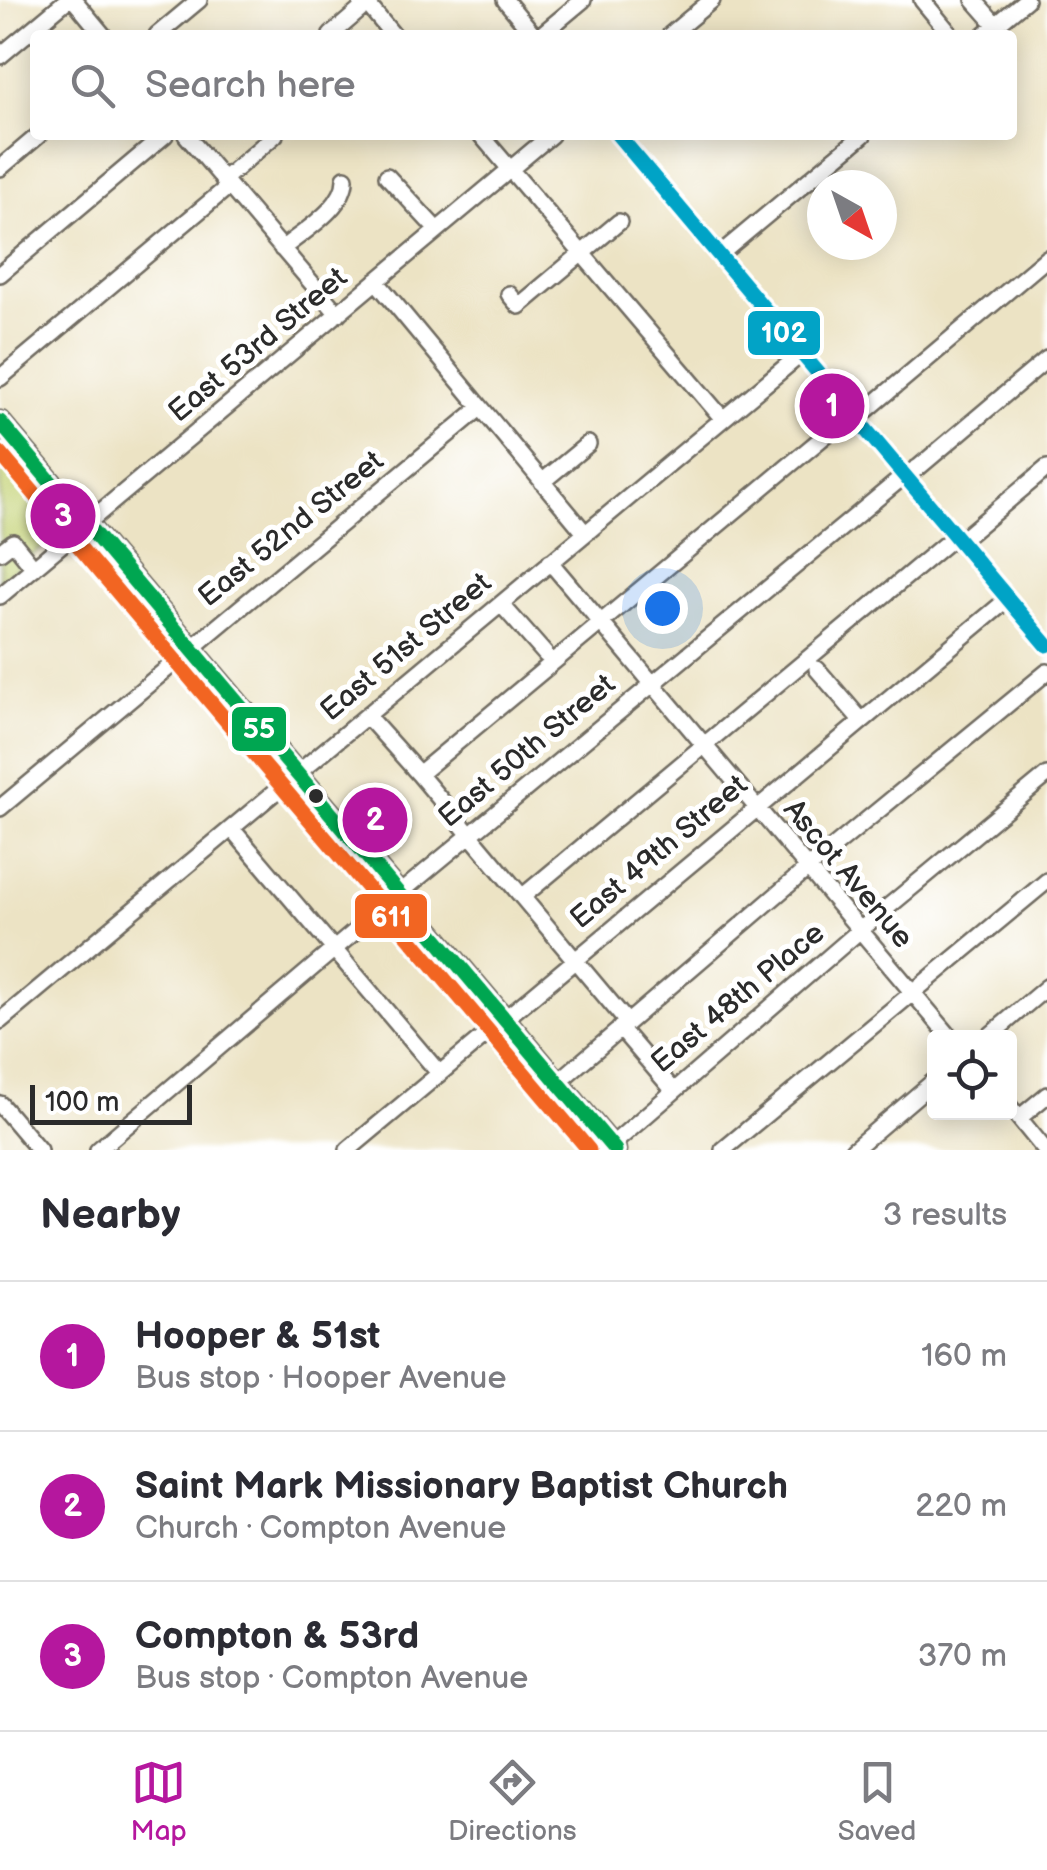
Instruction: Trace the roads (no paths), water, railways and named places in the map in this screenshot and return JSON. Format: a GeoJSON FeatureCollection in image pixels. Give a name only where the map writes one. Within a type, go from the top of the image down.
{"type":"FeatureCollection","features":[{"type":"Feature","properties":{"kind":"main road"},"geometry":{"type":"LineString","coordinates":[[0,422],[299,773],[610,1148]]}},
{"type":"Feature","properties":{"kind":"street"},"geometry":{"type":"LineString","coordinates":[[33,30],[71,0],[98,30]]}},
{"type":"Feature","properties":{"kind":"street"},"geometry":{"type":"LineString","coordinates":[[164,30],[199,0]]}},
{"type":"Feature","properties":{"kind":"street"},"geometry":{"type":"LineString","coordinates":[[337,30],[360,10],[363,0]]}},
{"type":"Feature","properties":{"kind":"street"},"geometry":{"type":"LineString","coordinates":[[363,0],[389,30]]}},
{"type":"Feature","properties":{"kind":"street"},"geometry":{"type":"LineString","coordinates":[[505,0],[533,30]]}},
{"type":"Feature","properties":{"kind":"street"},"geometry":{"type":"LineString","coordinates":[[544,30],[582,0]]}},
{"type":"Feature","properties":{"kind":"street"},"geometry":{"type":"LineString","coordinates":[[676,30],[712,0]]}},
{"type":"Feature","properties":{"kind":"street"},"geometry":{"type":"LineString","coordinates":[[922,0],[947,30]]}},
{"type":"Feature","properties":{"kind":"street"},"geometry":{"type":"LineString","coordinates":[[974,0],[989,30],[1025,0]]}},
{"type":"Feature","properties":{"kind":"street"},"geometry":{"type":"LineString","coordinates":[[0,56],[30,32]]}},
{"type":"Feature","properties":{"kind":"street"},"geometry":{"type":"LineString","coordinates":[[0,168],[33,140]]}},
{"type":"Feature","properties":{"kind":"street"},"geometry":{"type":"LineString","coordinates":[[0,274],[159,140]]}},
{"type":"Feature","properties":{"kind":"street"},"geometry":{"type":"LineString","coordinates":[[190,140],[338,314]]}},
{"type":"Feature","properties":{"kind":"street"},"geometry":{"type":"LineString","coordinates":[[0,378],[226,183],[270,140]]}},
{"type":"Feature","properties":{"kind":"street"},"geometry":{"type":"LineString","coordinates":[[486,140],[723,419]]}},
{"type":"Feature","properties":{"kind":"street","name":"East 53rd Street"},"geometry":{"type":"LineString","coordinates":[[0,596],[545,140]]}},
{"type":"Feature","properties":{"kind":"street"},"geometry":{"type":"LineString","coordinates":[[622,140],[1047,645]]}},
{"type":"Feature","properties":{"kind":"street"},"geometry":{"type":"LineString","coordinates":[[719,255],[857,140]]}},
{"type":"Feature","properties":{"kind":"street"},"geometry":{"type":"LineString","coordinates":[[386,176],[438,230]]}},
{"type":"Feature","properties":{"kind":"street"},"geometry":{"type":"LineString","coordinates":[[282,249],[339,200],[346,186],[345,178]]}},
{"type":"Feature","properties":{"kind":"street"},"geometry":{"type":"LineString","coordinates":[[509,294],[519,306],[619,222]]}},
{"type":"Feature","properties":{"kind":"street"},"geometry":{"type":"LineString","coordinates":[[418,774],[1047,258]]}},
{"type":"Feature","properties":{"kind":"street"},"geometry":{"type":"LineString","coordinates":[[376,281],[585,532]]}},
{"type":"Feature","properties":{"kind":"street","name":"East 51st Street"},"geometry":{"type":"LineString","coordinates":[[0,1021],[801,354]]}},
{"type":"Feature","properties":{"kind":"street","name":"East 50th Street"},"geometry":{"type":"LineString","coordinates":[[98,1150],[398,894],[1047,359]]}},
{"type":"Feature","properties":{"kind":"street","name":"East 52nd Street"},"geometry":{"type":"LineString","coordinates":[[0,808],[480,408]]}},
{"type":"Feature","properties":{"kind":"street"},"geometry":{"type":"LineString","coordinates":[[542,482],[588,444]]}},
{"type":"Feature","properties":{"kind":"street"},"geometry":{"type":"LineString","coordinates":[[522,898],[704,744],[1047,468]]}},
{"type":"Feature","properties":{"kind":"street"},"geometry":{"type":"LineString","coordinates":[[0,552],[13,542],[34,568]]}},
{"type":"Feature","properties":{"kind":"street","name":"Ascot Avenue"},"geometry":{"type":"LineString","coordinates":[[550,562],[943,1030]]}},
{"type":"Feature","properties":{"kind":"street","name":"East 49th Street"},"geometry":{"type":"LineString","coordinates":[[348,1150],[1008,599]]}},
{"type":"Feature","properties":{"kind":"street"},"geometry":{"type":"LineString","coordinates":[[500,604],[546,655]]}},
{"type":"Feature","properties":{"kind":"street"},"geometry":{"type":"LineString","coordinates":[[817,669],[860,720]]}},
{"type":"Feature","properties":{"kind":"street"},"geometry":{"type":"LineString","coordinates":[[557,1082],[1047,672]]}},
{"type":"Feature","properties":{"kind":"street"},"geometry":{"type":"LineString","coordinates":[[368,716],[574,959],[673,1090]]}},
{"type":"Feature","properties":{"kind":"street","name":"East 48th Place"},"geometry":{"type":"LineString","coordinates":[[610,1148],[859,931],[1047,775]]}},
{"type":"Feature","properties":{"kind":"street"},"geometry":{"type":"LineString","coordinates":[[232,828],[439,1073]]}},
{"type":"Feature","properties":{"kind":"street"},"geometry":{"type":"LineString","coordinates":[[723,1150],[1047,881]]}},
{"type":"Feature","properties":{"kind":"street"},"geometry":{"type":"LineString","coordinates":[[997,1030],[1047,988]]}},
{"type":"Feature","properties":{"kind":"street"},"geometry":{"type":"LineString","coordinates":[[854,1150],[927,1087]]}},
{"type":"Feature","properties":{"kind":"street"},"geometry":{"type":"LineString","coordinates":[[1017,1111],[1047,1095]]}},
{"type":"Feature","properties":{"kind":"street"},"geometry":{"type":"LineString","coordinates":[[3,1112],[40,1150]]}},
{"type":"Feature","properties":{"kind":"street"},"geometry":{"type":"LineString","coordinates":[[1017,1117],[1045,1150]]}},
{"type":"Feature","properties":{"kind":"place","name":"Hooper & 51st"},"geometry":{"type":"Point","coordinates":[832,406]}},
{"type":"Feature","properties":{"kind":"place","name":"Compton & 53rd"},"geometry":{"type":"Point","coordinates":[63,516]}},
{"type":"Feature","properties":{"kind":"place","name":"Saint Mark Missionary Baptist Church"},"geometry":{"type":"Point","coordinates":[375,820]}}]}
